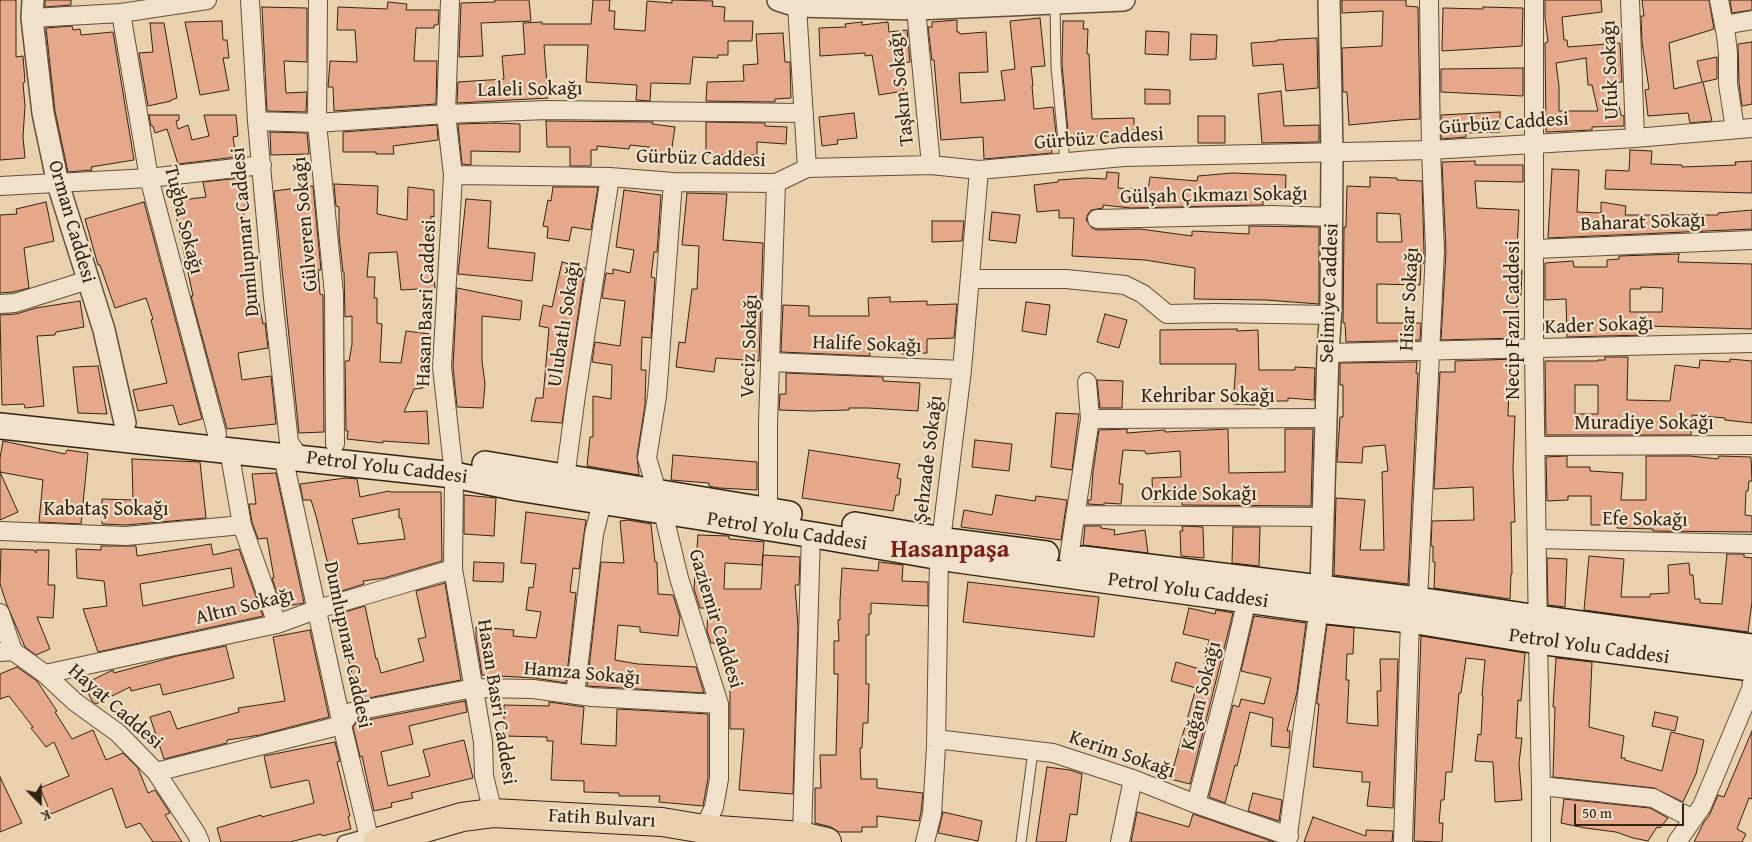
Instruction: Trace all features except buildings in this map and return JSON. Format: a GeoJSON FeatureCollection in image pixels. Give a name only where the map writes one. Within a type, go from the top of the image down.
{"type":"FeatureCollection","features":[{"type":"Feature","properties":{"kind":"main road","name":"Petrol Yolu Caddesi"},"geometry":{"type":"LineString","coordinates":[[0,410],[127,432]]}},
{"type":"Feature","properties":{"kind":"main road","name":"Petrol Yolu Caddesi"},"geometry":{"type":"LineString","coordinates":[[0,426],[127,432],[223,442],[290,452],[565,478],[660,503],[811,535],[940,548],[1069,557],[1173,571],[1320,598],[1538,629],[1752,668]]}},
{"type":"Feature","properties":{"kind":"main road","name":"Petrol Yolu Caddesi"},"geometry":{"type":"LineString","coordinates":[[290,452],[334,444],[453,466],[518,488],[602,502],[660,503],[768,510],[940,548],[1247,599],[1320,598]]}},
{"type":"Feature","properties":{"kind":"main road","name":"Petrol Yolu Caddesi"},"geometry":{"type":"LineString","coordinates":[[1538,629],[1752,647]]}},
{"type":"Feature","properties":{"kind":"main road","name":"Fatih Bulvarı"},"geometry":{"type":"LineString","coordinates":[[372,840],[462,817],[493,813],[662,822],[711,834],[815,839]]}},
{"type":"Feature","properties":{"kind":"main road"},"geometry":{"type":"LineString","coordinates":[[447,842],[446,835],[451,827],[462,817]]}},
{"type":"Feature","properties":{"kind":"street"},"geometry":{"type":"LineString","coordinates":[[32,9],[121,13],[207,0]]}},
{"type":"Feature","properties":{"kind":"street","name":"Dumlupınar Caddesi"},"geometry":{"type":"LineString","coordinates":[[250,0],[273,298],[290,452],[318,609],[342,725],[372,840]]}},
{"type":"Feature","properties":{"kind":"street","name":"Gülveren Sokağı"},"geometry":{"type":"LineString","coordinates":[[318,0],[317,123],[334,294],[334,444]]}},
{"type":"Feature","properties":{"kind":"street","name":"Hasan Basri Caddesi"},"geometry":{"type":"LineString","coordinates":[[450,0],[446,114],[453,175],[442,367],[453,466],[453,569],[483,742],[484,776],[493,813]]}},
{"type":"Feature","properties":{"kind":"street"},"geometry":{"type":"LineString","coordinates":[[807,168],[804,113],[788,3],[916,9],[1124,0]]}},
{"type":"Feature","properties":{"kind":"street","name":"Selimiye Caddesi"},"geometry":{"type":"LineString","coordinates":[[1320,598],[1328,353],[1331,315],[1332,152],[1330,0]]}},
{"type":"Feature","properties":{"kind":"street","name":"Hisar Sokağı"},"geometry":{"type":"LineString","coordinates":[[1403,842],[1414,610],[1435,251],[1430,150],[1430,0]]}},
{"type":"Feature","properties":{"kind":"street","name":"Necip Fazıl Caddesi"},"geometry":{"type":"LineString","coordinates":[[1534,0],[1534,349],[1537,446],[1541,842]]}},
{"type":"Feature","properties":{"kind":"street","name":"Ufuk Sokağı"},"geometry":{"type":"LineString","coordinates":[[1630,0],[1635,138]]}},
{"type":"Feature","properties":{"kind":"street"},"geometry":{"type":"LineString","coordinates":[[1719,0],[1728,54],[1728,84],[1744,128]]}},
{"type":"Feature","properties":{"kind":"street","name":"Orman Caddesi"},"geometry":{"type":"LineString","coordinates":[[32,9],[43,113],[58,184],[104,330],[127,432]]}},
{"type":"Feature","properties":{"kind":"street","name":"Taşkın Sokağı"},"geometry":{"type":"LineString","coordinates":[[916,9],[931,166]]}},
{"type":"Feature","properties":{"kind":"street","name":"Tuğba Sokağı"},"geometry":{"type":"LineString","coordinates":[[121,13],[150,178],[223,442],[242,525],[277,624]]}},
{"type":"Feature","properties":{"kind":"street"},"geometry":{"type":"LineString","coordinates":[[1724,25],[1752,20]]}},
{"type":"Feature","properties":{"kind":"street","name":"Laleli Sokağı"},"geometry":{"type":"LineString","coordinates":[[258,121],[317,123],[446,114],[546,110],[804,113]]}},
{"type":"Feature","properties":{"kind":"street","name":"Gürbüz Caddesi"},"geometry":{"type":"LineString","coordinates":[[453,175],[610,177],[673,182],[776,183],[807,168],[931,166],[979,170],[1124,156],[1430,150],[1635,138],[1744,128]]}},
{"type":"Feature","properties":{"kind":"street"},"geometry":{"type":"LineString","coordinates":[[0,186],[150,178],[262,165]]}},
{"type":"Feature","properties":{"kind":"street","name":"Şehzade Sokağı"},"geometry":{"type":"LineString","coordinates":[[925,842],[932,814],[936,739],[940,548],[962,370],[979,170]]}},
{"type":"Feature","properties":{"kind":"street","name":"Ulubatlı Sokağı"},"geometry":{"type":"LineString","coordinates":[[565,478],[610,177]]}},
{"type":"Feature","properties":{"kind":"street","name":"Gaziemir Caddesi"},"geometry":{"type":"LineString","coordinates":[[673,182],[657,396],[647,458],[679,578],[719,704],[719,779],[711,834]]}},
{"type":"Feature","properties":{"kind":"street","name":"Veciz Sokağı"},"geometry":{"type":"LineString","coordinates":[[768,510],[768,423],[776,183]]}},
{"type":"Feature","properties":{"kind":"street","name":"Gülşah Çıkmazı Sokağı"},"geometry":{"type":"LineString","coordinates":[[1097,219],[1272,215],[1332,217]]}},
{"type":"Feature","properties":{"kind":"street","name":"Baharat Sokağı"},"geometry":{"type":"LineString","coordinates":[[1535,249],[1752,240]]}},
{"type":"Feature","properties":{"kind":"street"},"geometry":{"type":"LineString","coordinates":[[970,279],[1066,279],[1126,285],[1143,294],[1167,314],[1331,315]]}},
{"type":"Feature","properties":{"kind":"street"},"geometry":{"type":"LineString","coordinates":[[0,304],[16,303],[88,280]]}},
{"type":"Feature","properties":{"kind":"street","name":"Kader Sokağı"},"geometry":{"type":"LineString","coordinates":[[1328,353],[1752,344]]}},
{"type":"Feature","properties":{"kind":"street","name":"Halife Sokağı"},"geometry":{"type":"LineString","coordinates":[[771,362],[962,370]]}},
{"type":"Feature","properties":{"kind":"street"},"geometry":{"type":"LineString","coordinates":[[1069,557],[1090,419],[1087,382]]}},
{"type":"Feature","properties":{"kind":"street","name":"Kehribar Sokağı"},"geometry":{"type":"LineString","coordinates":[[1090,419],[1326,418]]}},
{"type":"Feature","properties":{"kind":"street","name":"Muradiye Sokağı"},"geometry":{"type":"LineString","coordinates":[[1537,446],[1752,445]]}},
{"type":"Feature","properties":{"kind":"street"},"geometry":{"type":"LineString","coordinates":[[575,695],[594,534],[602,502]]}},
{"type":"Feature","properties":{"kind":"street","name":"Orkide Sokağı"},"geometry":{"type":"LineString","coordinates":[[1076,515],[1323,517]]}},
{"type":"Feature","properties":{"kind":"street","name":"Kabataş Sokağı"},"geometry":{"type":"LineString","coordinates":[[0,531],[126,536],[242,525]]}},
{"type":"Feature","properties":{"kind":"street"},"geometry":{"type":"LineString","coordinates":[[811,535],[815,839]]}},
{"type":"Feature","properties":{"kind":"street","name":"Efe Sokağı"},"geometry":{"type":"LineString","coordinates":[[1537,539],[1752,544]]}},
{"type":"Feature","properties":{"kind":"street","name":"Altın Sokağı"},"geometry":{"type":"LineString","coordinates":[[45,674],[277,624],[318,609],[453,569]]}},
{"type":"Feature","properties":{"kind":"street"},"geometry":{"type":"LineString","coordinates":[[1288,839],[1320,598]]}},
{"type":"Feature","properties":{"kind":"street","name":"Kağan Sokağı"},"geometry":{"type":"LineString","coordinates":[[1196,804],[1230,677],[1247,599]]}},
{"type":"Feature","properties":{"kind":"street"},"geometry":{"type":"LineString","coordinates":[[0,613],[6,652]]}},
{"type":"Feature","properties":{"kind":"street","name":"Hayat Caddesi"},"geometry":{"type":"LineString","coordinates":[[6,652],[45,674],[75,702],[118,733],[156,772],[200,842]]}},
{"type":"Feature","properties":{"kind":"street"},"geometry":{"type":"LineString","coordinates":[[1677,842],[1702,806],[1751,689],[1752,682]]}},
{"type":"Feature","properties":{"kind":"street","name":"Hamza Sokağı"},"geometry":{"type":"LineString","coordinates":[[156,772],[342,725],[351,712],[474,688],[533,689],[653,702],[719,704]]}},
{"type":"Feature","properties":{"kind":"street","name":"Kerim Sokağı"},"geometry":{"type":"LineString","coordinates":[[936,739],[1054,753],[1133,779],[1288,839]]}},
{"type":"Feature","properties":{"kind":"street"},"geometry":{"type":"LineString","coordinates":[[1120,842],[1133,779]]}},
{"type":"Feature","properties":{"kind":"street"},"geometry":{"type":"LineString","coordinates":[[1541,786],[1653,798],[1693,819]]}},
{"type":"Feature","properties":{"kind":"street"},"geometry":{"type":"LineString","coordinates":[[344,842],[372,840]]}},
{"type":"Feature","properties":{"kind":"lane"},"geometry":{"type":"LineString","coordinates":[[1055,3],[1056,67],[1065,162]]}},
{"type":"Feature","properties":{"kind":"lane"},"geometry":{"type":"LineString","coordinates":[[1021,842],[1033,751]]}},
{"type":"Feature","properties":{"kind":"district","name":"Hasanpaşa"},"geometry":{"type":"Point","coordinates":[950,551]}}]}
